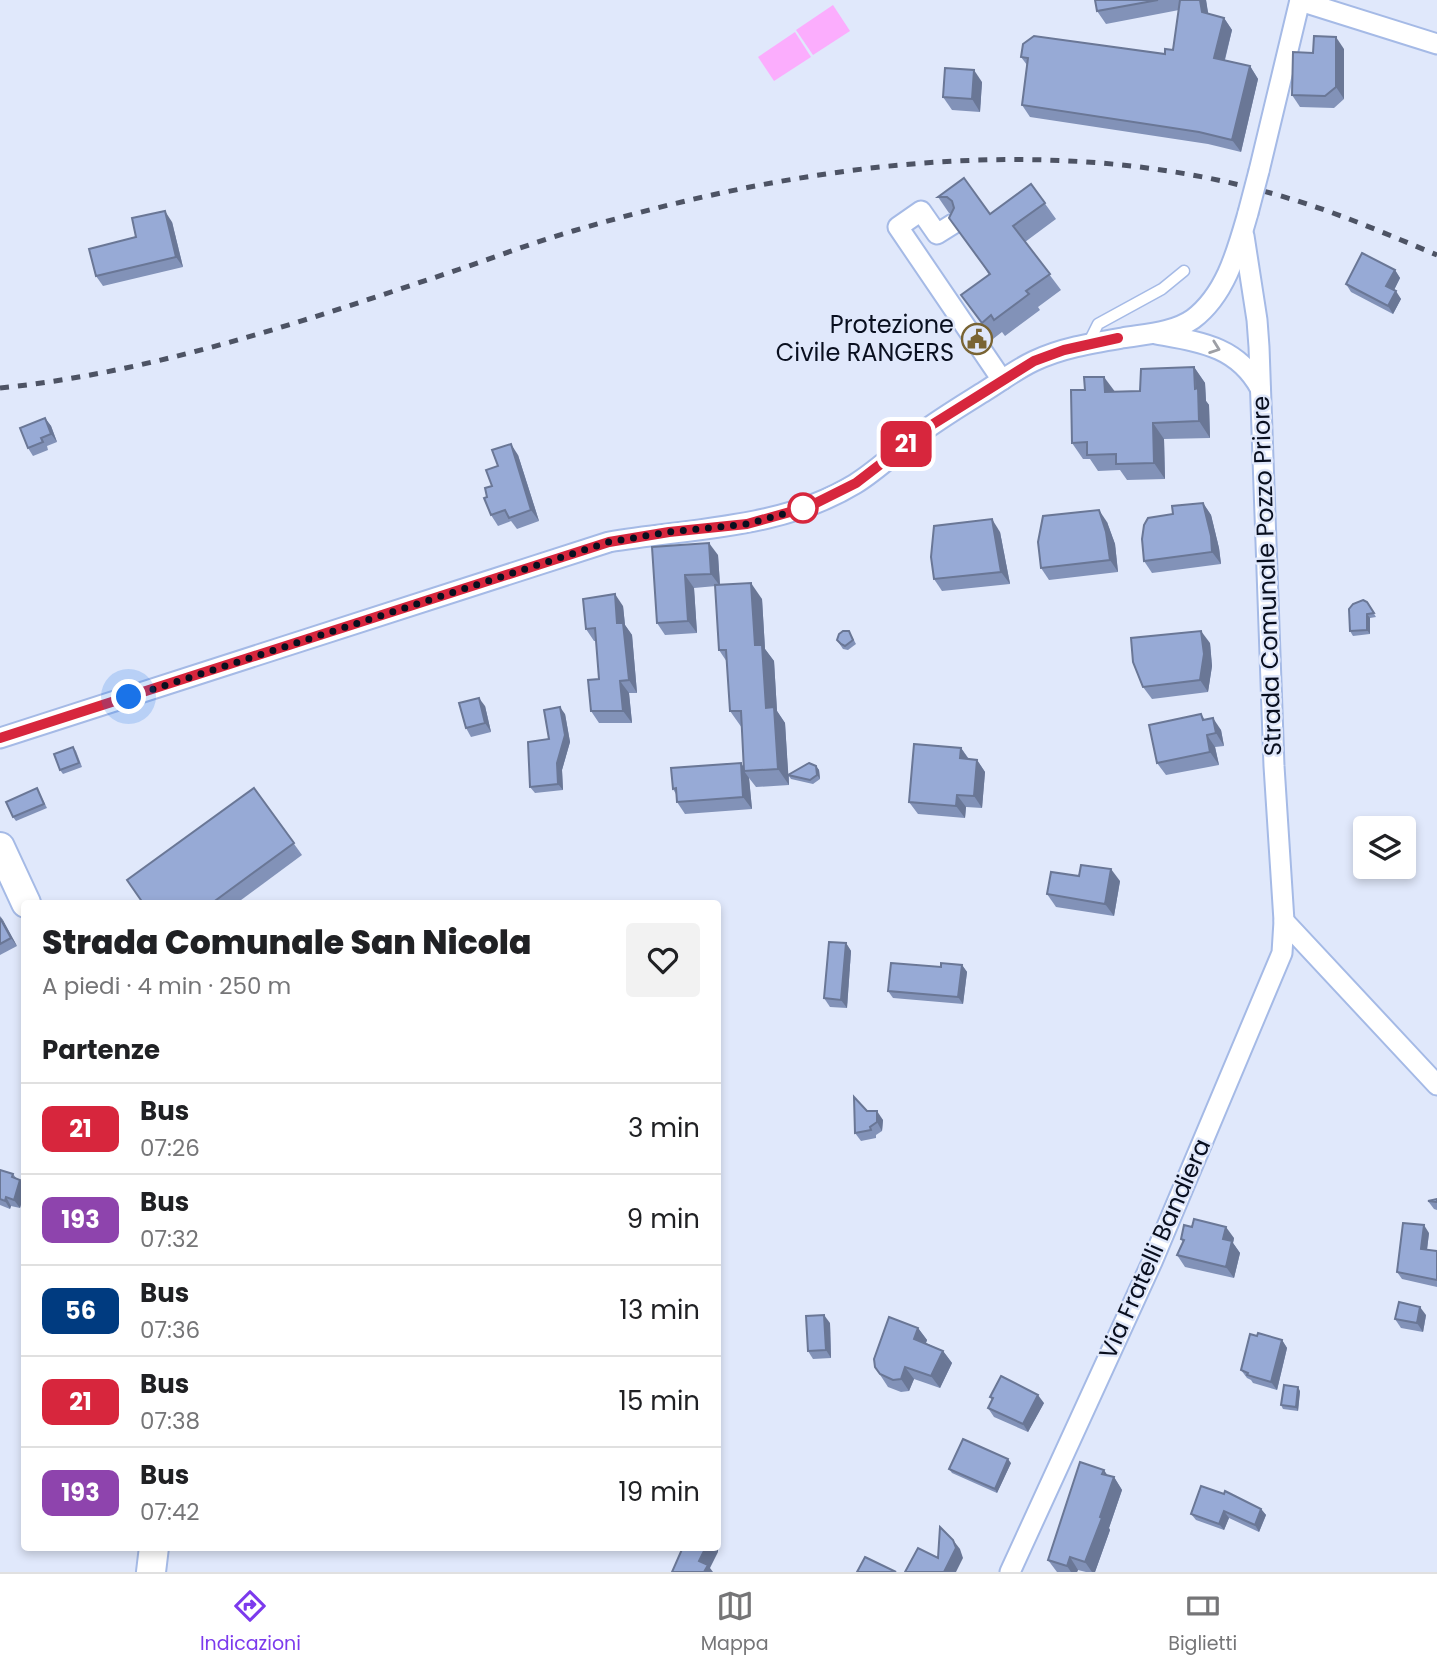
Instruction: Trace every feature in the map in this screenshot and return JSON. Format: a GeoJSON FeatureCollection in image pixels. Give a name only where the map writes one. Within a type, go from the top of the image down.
{"type":"FeatureCollection","features":[{"type":"Feature","properties":{"kind":"main road"},"geometry":{"type":"LineString","coordinates":[[0,847],[25,900]]}},
{"type":"Feature","properties":{"kind":"main road"},"geometry":{"type":"LineString","coordinates":[[151,1572],[154,1551]]}},
{"type":"Feature","properties":{"kind":"street"},"geometry":{"type":"LineString","coordinates":[[0,738],[609,542],[669,532],[747,524],[808,507],[856,483],[930,426],[1034,361],[1087,344],[1155,333],[1191,321],[1211,301],[1221,287],[1243,232],[1300,1],[1437,44]]}},
{"type":"Feature","properties":{"kind":"street"},"geometry":{"type":"LineString","coordinates":[[953,224],[937,234],[921,211],[898,227],[1002,380]]}},
{"type":"Feature","properties":{"kind":"street","name":"Strada Comunale Pozzo Priore"},"geometry":{"type":"LineString","coordinates":[[1243,232],[1254,300],[1260,388],[1274,766],[1284,920]]}},
{"type":"Feature","properties":{"kind":"street"},"geometry":{"type":"LineString","coordinates":[[1221,287],[1254,300]]}},
{"type":"Feature","properties":{"kind":"street"},"geometry":{"type":"LineString","coordinates":[[1155,333],[1197,342],[1229,353],[1254,376],[1260,388]]}},
{"type":"Feature","properties":{"kind":"street"},"geometry":{"type":"LineString","coordinates":[[1284,920],[1437,1086]]}},
{"type":"Feature","properties":{"kind":"street","name":"Via Fratelli Bandiera"},"geometry":{"type":"LineString","coordinates":[[1010,1572],[1152,1262],[1277,966],[1282,953],[1284,920]]}},
{"type":"Feature","properties":{"kind":"lane"},"geometry":{"type":"LineString","coordinates":[[1087,344],[1098,324],[1162,289],[1184,271]]}},
{"type":"Feature","properties":{"kind":"shaded area"},"geometry":{"type":"Polygon","coordinates":[[[833,5],[850,31],[813,55],[796,30],[833,5]]]}},
{"type":"Feature","properties":{"kind":"shaded area"},"geometry":{"type":"Polygon","coordinates":[[[795,32],[811,57],[774,81],[758,57],[795,32]]]}},
{"type":"Feature","properties":{"kind":"building"},"geometry":{"type":"Polygon","coordinates":[[[1095,0],[1158,0],[1097,11],[1095,0]]]}},
{"type":"Feature","properties":{"kind":"building"},"geometry":{"type":"Polygon","coordinates":[[[1180,0],[1200,0],[1202,12],[1224,18],[1214,58],[1250,66],[1232,140],[1199,132],[1022,105],[1028,58],[1021,57],[1023,44],[1034,36],[1165,54],[1165,49],[1173,50],[1180,0]]]}},
{"type":"Feature","properties":{"kind":"building"},"geometry":{"type":"Polygon","coordinates":[[[1314,36],[1336,37],[1336,87],[1325,96],[1292,95],[1293,52],[1313,53],[1314,36]]]}},
{"type":"Feature","properties":{"kind":"building"},"geometry":{"type":"Polygon","coordinates":[[[945,68],[974,70],[972,99],[943,97],[945,68]]]}},
{"type":"Feature","properties":{"kind":"building"},"geometry":{"type":"Polygon","coordinates":[[[964,178],[990,214],[1031,184],[1045,203],[1013,226],[1050,274],[1026,291],[1029,294],[994,320],[991,315],[982,323],[961,295],[990,274],[949,218],[954,208],[952,201],[947,197],[938,197],[964,178]]]}},
{"type":"Feature","properties":{"kind":"building"},"geometry":{"type":"Polygon","coordinates":[[[165,211],[176,257],[96,276],[89,249],[136,237],[132,218],[165,211]]]}},
{"type":"Feature","properties":{"kind":"building"},"geometry":{"type":"Polygon","coordinates":[[[1362,253],[1395,270],[1386,286],[1396,291],[1388,306],[1346,284],[1362,253]]]}},
{"type":"Feature","properties":{"kind":"building"},"geometry":{"type":"Polygon","coordinates":[[[1194,367],[1199,421],[1153,423],[1154,463],[1116,464],[1116,454],[1087,455],[1087,442],[1072,443],[1071,390],[1085,390],[1084,377],[1104,377],[1105,392],[1140,391],[1141,369],[1194,367]]]}},
{"type":"Feature","properties":{"kind":"building"},"geometry":{"type":"Polygon","coordinates":[[[45,418],[51,434],[41,438],[43,442],[28,448],[20,428],[45,418]]]}},
{"type":"Feature","properties":{"kind":"building"},"geometry":{"type":"Polygon","coordinates":[[[511,444],[531,510],[509,518],[505,510],[491,515],[484,498],[487,497],[485,488],[492,486],[486,470],[498,466],[492,450],[511,444]]]}},
{"type":"Feature","properties":{"kind":"building"},"geometry":{"type":"Polygon","coordinates":[[[1203,503],[1212,552],[1144,561],[1142,539],[1148,518],[1173,514],[1172,506],[1203,503]]]}},
{"type":"Feature","properties":{"kind":"building"},"geometry":{"type":"Polygon","coordinates":[[[1099,510],[1106,532],[1110,560],[1041,568],[1038,542],[1043,516],[1099,510]]]}},
{"type":"Feature","properties":{"kind":"building"},"geometry":{"type":"Polygon","coordinates":[[[992,519],[1001,572],[934,579],[931,557],[934,526],[992,519]]]}},
{"type":"Feature","properties":{"kind":"building"},"geometry":{"type":"Polygon","coordinates":[[[709,543],[711,574],[685,575],[688,621],[657,623],[652,547],[709,543]]]}},
{"type":"Feature","properties":{"kind":"building"},"geometry":{"type":"Polygon","coordinates":[[[751,583],[755,645],[762,645],[766,708],[774,707],[778,769],[744,771],[741,711],[730,711],[726,650],[719,650],[715,585],[751,583]]]}},
{"type":"Feature","properties":{"kind":"building"},"geometry":{"type":"Polygon","coordinates":[[[615,594],[617,623],[623,623],[629,680],[620,681],[623,711],[591,711],[588,680],[599,679],[595,628],[586,629],[583,599],[615,594]]]}},
{"type":"Feature","properties":{"kind":"building"},"geometry":{"type":"Polygon","coordinates":[[[1363,600],[1374,613],[1367,614],[1367,630],[1350,631],[1349,609],[1363,600]]]}},
{"type":"Feature","properties":{"kind":"building"},"geometry":{"type":"Polygon","coordinates":[[[843,631],[849,631],[853,640],[845,646],[837,640],[843,631]]]}},
{"type":"Feature","properties":{"kind":"building"},"geometry":{"type":"Polygon","coordinates":[[[1201,631],[1204,654],[1200,680],[1143,687],[1133,662],[1131,638],[1201,631]]]}},
{"type":"Feature","properties":{"kind":"building"},"geometry":{"type":"Polygon","coordinates":[[[479,698],[485,723],[466,728],[459,703],[479,698]]]}},
{"type":"Feature","properties":{"kind":"building"},"geometry":{"type":"Polygon","coordinates":[[[560,707],[565,735],[557,763],[558,784],[530,787],[528,742],[549,739],[544,710],[560,707]]]}},
{"type":"Feature","properties":{"kind":"building"},"geometry":{"type":"Polygon","coordinates":[[[1201,714],[1203,720],[1213,718],[1216,733],[1207,735],[1210,752],[1157,763],[1149,725],[1201,714]]]}},
{"type":"Feature","properties":{"kind":"building"},"geometry":{"type":"Polygon","coordinates":[[[914,744],[961,748],[960,758],[977,760],[974,796],[957,795],[956,806],[909,802],[914,744]]]}},
{"type":"Feature","properties":{"kind":"building"},"geometry":{"type":"Polygon","coordinates":[[[73,747],[79,763],[60,770],[54,754],[73,747]]]}},
{"type":"Feature","properties":{"kind":"building"},"geometry":{"type":"Polygon","coordinates":[[[741,763],[743,797],[677,802],[671,768],[741,763]]]}},
{"type":"Feature","properties":{"kind":"building"},"geometry":{"type":"Polygon","coordinates":[[[809,763],[816,766],[817,775],[810,780],[788,775],[809,763]]]}},
{"type":"Feature","properties":{"kind":"building"},"geometry":{"type":"Polygon","coordinates":[[[37,788],[44,804],[13,817],[6,802],[37,788]]]}},
{"type":"Feature","properties":{"kind":"building"},"geometry":{"type":"Polygon","coordinates":[[[254,788],[294,843],[216,900],[141,900],[127,880],[254,788]]]}},
{"type":"Feature","properties":{"kind":"building"},"geometry":{"type":"Polygon","coordinates":[[[1081,865],[1111,869],[1105,904],[1047,894],[1051,872],[1079,876],[1081,865]]]}},
{"type":"Feature","properties":{"kind":"building"},"geometry":{"type":"Polygon","coordinates":[[[0,918],[11,938],[0,944],[0,918]]]}},
{"type":"Feature","properties":{"kind":"building"},"geometry":{"type":"Polygon","coordinates":[[[829,942],[846,943],[841,1000],[824,998],[829,942]]]}},
{"type":"Feature","properties":{"kind":"building"},"geometry":{"type":"Polygon","coordinates":[[[891,963],[941,967],[941,963],[962,965],[958,997],[888,991],[891,963]]]}},
{"type":"Feature","properties":{"kind":"building"},"geometry":{"type":"Polygon","coordinates":[[[854,1097],[867,1111],[877,1111],[877,1122],[870,1127],[871,1130],[855,1133],[854,1097]]]}},
{"type":"Feature","properties":{"kind":"building"},"geometry":{"type":"Polygon","coordinates":[[[0,1170],[13,1174],[12,1177],[20,1180],[14,1200],[6,1197],[5,1201],[0,1199],[0,1170]]]}},
{"type":"Feature","properties":{"kind":"building"},"geometry":{"type":"Polygon","coordinates":[[[1194,1219],[1226,1227],[1223,1239],[1232,1241],[1226,1267],[1177,1255],[1184,1240],[1181,1239],[1184,1225],[1192,1227],[1194,1219]]]}},
{"type":"Feature","properties":{"kind":"building"},"geometry":{"type":"Polygon","coordinates":[[[1403,1223],[1424,1225],[1421,1249],[1437,1251],[1437,1280],[1397,1272],[1403,1223]]]}},
{"type":"Feature","properties":{"kind":"building"},"geometry":{"type":"Polygon","coordinates":[[[1399,1302],[1420,1307],[1417,1323],[1395,1319],[1399,1302]]]}},
{"type":"Feature","properties":{"kind":"building"},"geometry":{"type":"Polygon","coordinates":[[[824,1315],[826,1350],[808,1351],[806,1316],[824,1315]]]}},
{"type":"Feature","properties":{"kind":"building"},"geometry":{"type":"Polygon","coordinates":[[[889,1317],[918,1328],[914,1339],[943,1351],[931,1376],[905,1367],[901,1379],[893,1380],[880,1374],[875,1367],[874,1359],[889,1317]]]}},
{"type":"Feature","properties":{"kind":"building"},"geometry":{"type":"Polygon","coordinates":[[[1258,1333],[1282,1340],[1271,1382],[1247,1375],[1248,1373],[1241,1370],[1250,1334],[1257,1336],[1258,1333]]]}},
{"type":"Feature","properties":{"kind":"building"},"geometry":{"type":"Polygon","coordinates":[[[1001,1376],[1038,1395],[1023,1424],[988,1408],[993,1398],[990,1397],[1001,1376]]]}},
{"type":"Feature","properties":{"kind":"building"},"geometry":{"type":"Polygon","coordinates":[[[1284,1385],[1298,1387],[1296,1407],[1281,1405],[1284,1385]]]}},
{"type":"Feature","properties":{"kind":"building"},"geometry":{"type":"Polygon","coordinates":[[[963,1439],[1008,1459],[995,1489],[949,1469],[963,1439]]]}},
{"type":"Feature","properties":{"kind":"building"},"geometry":{"type":"Polygon","coordinates":[[[1080,1462],[1104,1470],[1102,1474],[1114,1477],[1085,1562],[1070,1557],[1067,1566],[1048,1560],[1080,1462]]]}},
{"type":"Feature","properties":{"kind":"building"},"geometry":{"type":"Polygon","coordinates":[[[1201,1486],[1224,1494],[1225,1491],[1261,1509],[1255,1525],[1224,1511],[1219,1524],[1191,1514],[1201,1486]]]}},
{"type":"Feature","properties":{"kind":"building"},"geometry":{"type":"Polygon","coordinates":[[[940,1527],[953,1540],[956,1548],[944,1572],[905,1572],[918,1548],[938,1558],[940,1527]]]}},
{"type":"Feature","properties":{"kind":"building"},"geometry":{"type":"Polygon","coordinates":[[[681,1551],[704,1551],[699,1561],[708,1565],[704,1572],[672,1572],[681,1551]]]}},
{"type":"Feature","properties":{"kind":"building"},"geometry":{"type":"Polygon","coordinates":[[[865,1557],[896,1572],[857,1572],[865,1557]]]}},
{"type":"Feature","properties":{"kind":"railway"},"geometry":{"type":"LineString","coordinates":[[0,388],[117,370],[233,341],[559,235],[660,207],[749,187],[840,172],[930,162],[1022,160],[1112,164],[1202,177],[1310,205],[1437,255]]}},
{"type":"Feature","properties":{"kind":"bus line","name":"21"},"geometry":{"type":"LineString","coordinates":[[0,738],[609,542],[669,532],[747,524],[808,507],[856,483],[930,426],[1034,361],[1064,350],[1118,338]]}},
{"type":"Feature","properties":{"kind":"place","name":"Protezione Civile RANGERS"},"geometry":{"type":"Point","coordinates":[977,339]}},
{"type":"Feature","properties":{"kind":"route"},"geometry":{"type":"LineString","coordinates":[[129,697],[609,542],[669,532],[747,524],[808,507],[803,508]]}}]}
